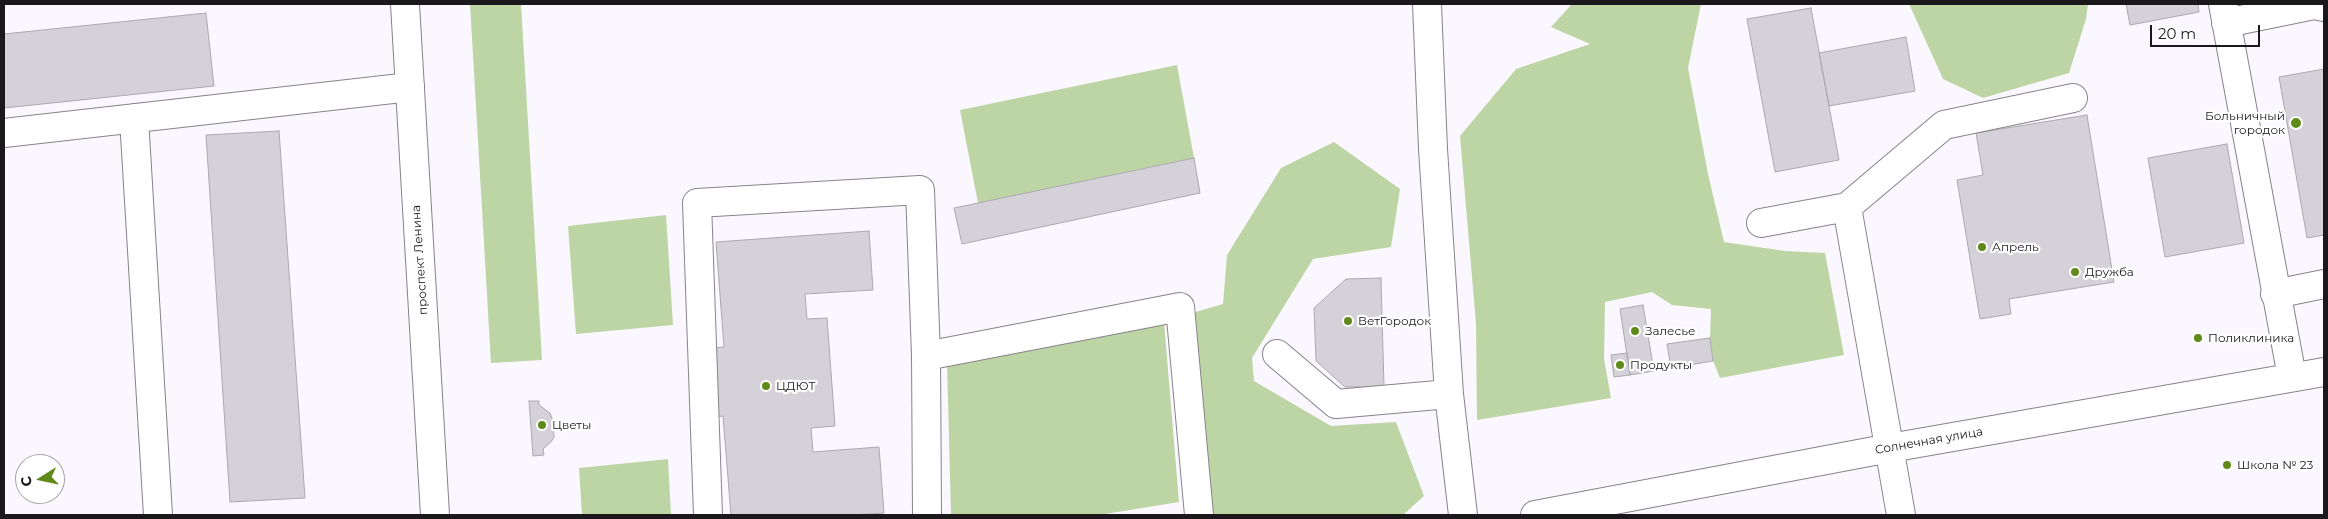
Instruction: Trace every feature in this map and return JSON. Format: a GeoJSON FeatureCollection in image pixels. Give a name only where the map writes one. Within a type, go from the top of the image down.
{"type":"FeatureCollection","features":[{"type":"Feature","properties":{"kind":"street","name":"проспект Ленина"},"geometry":{"type":"LineString","coordinates":[[405,4],[436,515]]}},
{"type":"Feature","properties":{"kind":"street"},"geometry":{"type":"LineString","coordinates":[[1427,4],[1433,149],[1449,394],[1462,515]]}},
{"type":"Feature","properties":{"kind":"street"},"geometry":{"type":"LineString","coordinates":[[2292,377],[2275,294],[2225,13],[2314,5],[2324,7]]}},
{"type":"Feature","properties":{"kind":"street"},"geometry":{"type":"LineString","coordinates":[[4,133],[410,87]]}},
{"type":"Feature","properties":{"kind":"street"},"geometry":{"type":"LineString","coordinates":[[1761,222],[1846,207],[1944,125],[2073,98]]}},
{"type":"Feature","properties":{"kind":"street"},"geometry":{"type":"LineString","coordinates":[[134,118],[158,515]]}},
{"type":"Feature","properties":{"kind":"street"},"geometry":{"type":"LineString","coordinates":[[708,515],[698,202],[920,190],[926,356],[927,515]]}},
{"type":"Feature","properties":{"kind":"street"},"geometry":{"type":"LineString","coordinates":[[1846,207],[1901,515]]}},
{"type":"Feature","properties":{"kind":"street"},"geometry":{"type":"LineString","coordinates":[[2275,294],[2324,284]]}},
{"type":"Feature","properties":{"kind":"street"},"geometry":{"type":"LineString","coordinates":[[926,356],[1180,307],[1199,515]]}},
{"type":"Feature","properties":{"kind":"street"},"geometry":{"type":"LineString","coordinates":[[1277,354],[1336,404],[1449,394]]}},
{"type":"Feature","properties":{"kind":"street","name":"Солнечная улица"},"geometry":{"type":"LineString","coordinates":[[1535,515],[1890,448],[2324,372]]}},
{"type":"Feature","properties":{"kind":"green space"},"geometry":{"type":"Polygon","coordinates":[[[470,4],[521,4],[542,360],[491,363],[470,4]]]}},
{"type":"Feature","properties":{"kind":"green space"},"geometry":{"type":"Polygon","coordinates":[[[1572,4],[1701,4],[1688,68],[1708,174],[1724,242],[1785,251],[1825,253],[1844,355],[1720,378],[1713,361],[1710,338],[1711,309],[1672,305],[1652,292],[1605,302],[1604,359],[1611,398],[1477,420],[1476,324],[1460,136],[1516,69],[1590,44],[1551,27],[1572,4]]]}},
{"type":"Feature","properties":{"kind":"green space"},"geometry":{"type":"Polygon","coordinates":[[[1909,4],[2088,4],[2086,19],[2069,73],[1983,98],[1943,79],[1909,4]]]}},
{"type":"Feature","properties":{"kind":"green space"},"geometry":{"type":"Polygon","coordinates":[[[1177,65],[1194,158],[978,203],[960,110],[1177,65]]]}},
{"type":"Feature","properties":{"kind":"green space"},"geometry":{"type":"Polygon","coordinates":[[[1334,142],[1400,189],[1391,247],[1313,259],[1252,358],[1254,381],[1331,426],[1396,422],[1424,496],[1403,515],[1213,515],[1205,492],[1192,313],[1223,304],[1227,255],[1281,168],[1334,142]]]}},
{"type":"Feature","properties":{"kind":"green space"},"geometry":{"type":"Polygon","coordinates":[[[666,215],[673,325],[576,334],[568,226],[666,215]]]}},
{"type":"Feature","properties":{"kind":"green space"},"geometry":{"type":"Polygon","coordinates":[[[1164,322],[1179,502],[1099,515],[951,515],[947,362],[1164,322]]]}},
{"type":"Feature","properties":{"kind":"green space"},"geometry":{"type":"Polygon","coordinates":[[[668,459],[671,515],[582,515],[579,468],[668,459]]]}},
{"type":"Feature","properties":{"kind":"building"},"geometry":{"type":"Polygon","coordinates":[[[2126,4],[2198,4],[2199,12],[2130,25],[2126,4]]]}},
{"type":"Feature","properties":{"kind":"building"},"geometry":{"type":"Polygon","coordinates":[[[1811,8],[1839,160],[1775,172],[1747,19],[1811,8]]]}},
{"type":"Feature","properties":{"kind":"building"},"geometry":{"type":"Polygon","coordinates":[[[206,13],[214,86],[4,108],[4,34],[206,13]]]}},
{"type":"Feature","properties":{"kind":"building"},"geometry":{"type":"Polygon","coordinates":[[[1906,37],[1915,91],[1829,106],[1819,53],[1906,37]]]}},
{"type":"Feature","properties":{"kind":"building"},"geometry":{"type":"Polygon","coordinates":[[[2324,69],[2324,235],[2307,238],[2279,77],[2324,69]]]}},
{"type":"Feature","properties":{"kind":"building"},"geometry":{"type":"Polygon","coordinates":[[[2087,115],[2114,282],[2009,299],[2011,314],[1980,319],[1957,180],[1983,175],[1976,133],[2087,115]]]}},
{"type":"Feature","properties":{"kind":"building"},"geometry":{"type":"Polygon","coordinates":[[[279,131],[305,498],[230,502],[206,135],[279,131]]]}},
{"type":"Feature","properties":{"kind":"building"},"geometry":{"type":"Polygon","coordinates":[[[2227,144],[2244,243],[2165,257],[2148,158],[2227,144]]]}},
{"type":"Feature","properties":{"kind":"building"},"geometry":{"type":"Polygon","coordinates":[[[1194,158],[1200,193],[962,244],[954,208],[1194,158]]]}},
{"type":"Feature","properties":{"kind":"building"},"geometry":{"type":"Polygon","coordinates":[[[869,231],[873,290],[805,294],[807,319],[827,318],[835,426],[811,428],[813,452],[879,447],[884,513],[853,515],[731,515],[723,416],[715,417],[711,348],[724,347],[716,242],[869,231]]]}},
{"type":"Feature","properties":{"kind":"building","name":"ВетГородок"},"geometry":{"type":"Polygon","coordinates":[[[1381,278],[1384,387],[1345,387],[1316,361],[1314,308],[1346,279],[1381,278]]]}},
{"type":"Feature","properties":{"kind":"building","name":"Залесье"},"geometry":{"type":"Polygon","coordinates":[[[1643,305],[1654,371],[1630,375],[1620,309],[1643,305]]]}},
{"type":"Feature","properties":{"kind":"building"},"geometry":{"type":"Polygon","coordinates":[[[1710,338],[1713,361],[1671,368],[1667,344],[1710,338]]]}},
{"type":"Feature","properties":{"kind":"building","name":"Продукты"},"geometry":{"type":"Polygon","coordinates":[[[1627,353],[1630,375],[1614,377],[1611,355],[1627,353]]]}},
{"type":"Feature","properties":{"kind":"building","name":"Цветы"},"geometry":{"type":"Polygon","coordinates":[[[529,401],[539,401],[539,405],[550,413],[553,421],[554,437],[543,449],[544,455],[533,456],[529,401]]]}},
{"type":"Feature","properties":{"kind":"place","name":"Больничный городок"},"geometry":{"type":"Point","coordinates":[2296,123]}},
{"type":"Feature","properties":{"kind":"place","name":"Апрель"},"geometry":{"type":"Point","coordinates":[1982,247]}},
{"type":"Feature","properties":{"kind":"place","name":"Дружба"},"geometry":{"type":"Point","coordinates":[2075,272]}},
{"type":"Feature","properties":{"kind":"place","name":"ВетГородок"},"geometry":{"type":"Point","coordinates":[1348,321]}},
{"type":"Feature","properties":{"kind":"place","name":"Залесье"},"geometry":{"type":"Point","coordinates":[1635,331]}},
{"type":"Feature","properties":{"kind":"place","name":"Поликлиника"},"geometry":{"type":"Point","coordinates":[2198,338]}},
{"type":"Feature","properties":{"kind":"place","name":"Продукты"},"geometry":{"type":"Point","coordinates":[1620,365]}},
{"type":"Feature","properties":{"kind":"place","name":"ЦДЮТ"},"geometry":{"type":"Point","coordinates":[766,386]}},
{"type":"Feature","properties":{"kind":"place","name":"Цветы"},"geometry":{"type":"Point","coordinates":[542,425]}},
{"type":"Feature","properties":{"kind":"place","name":"Школа № 23"},"geometry":{"type":"Point","coordinates":[2227,465]}}]}
